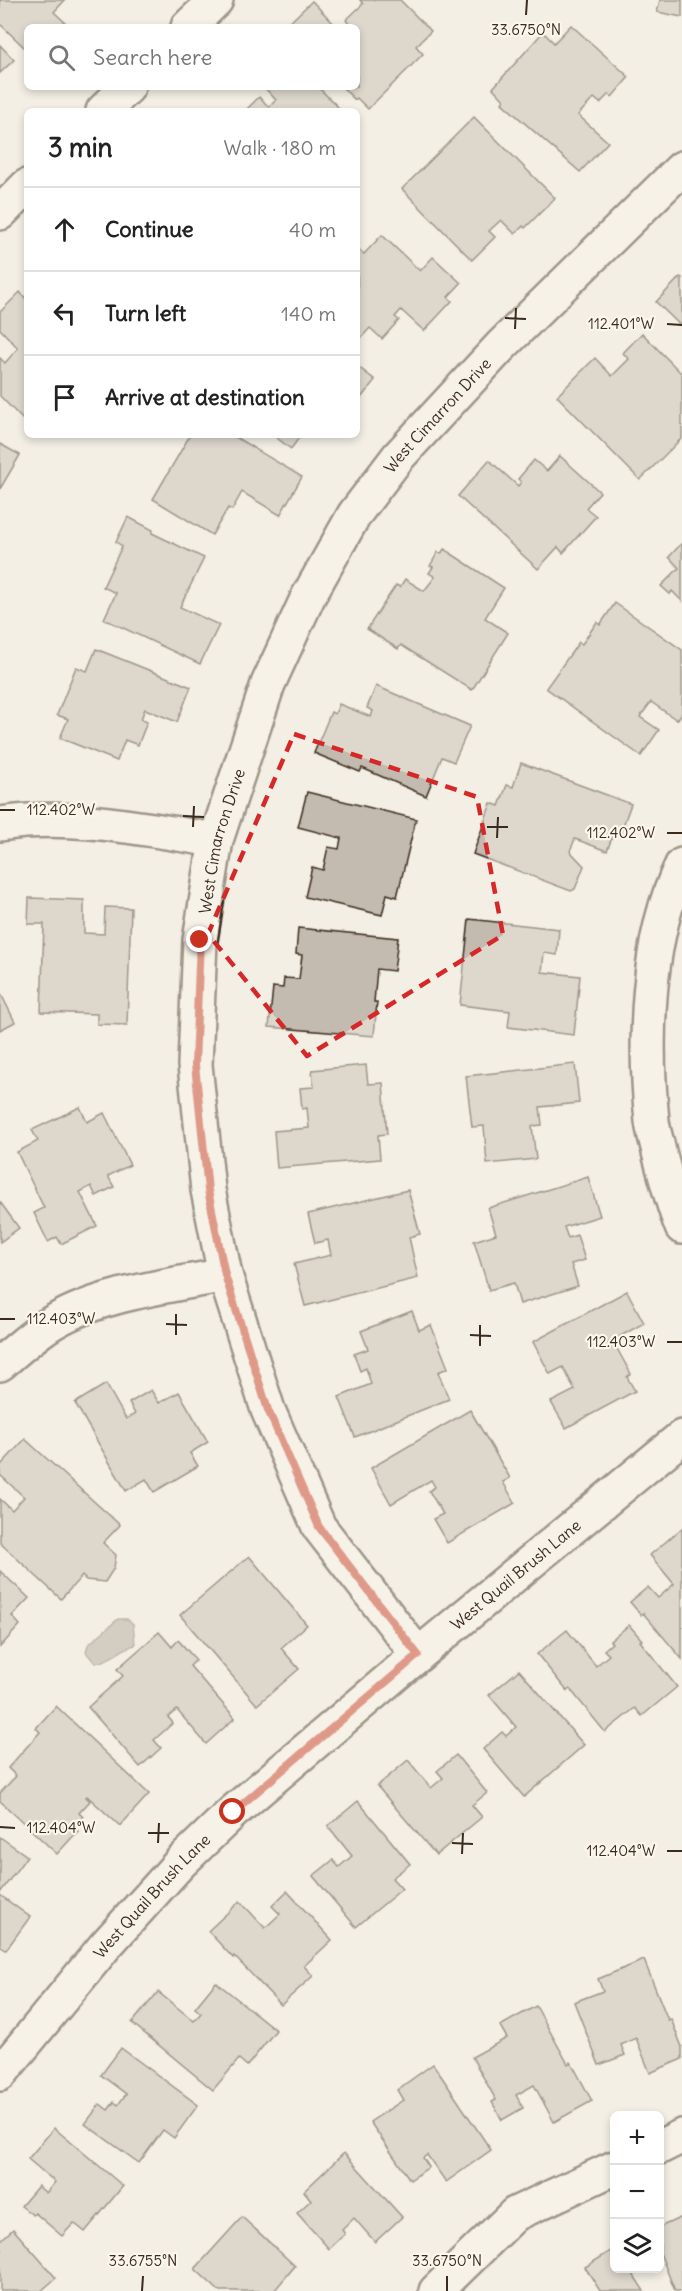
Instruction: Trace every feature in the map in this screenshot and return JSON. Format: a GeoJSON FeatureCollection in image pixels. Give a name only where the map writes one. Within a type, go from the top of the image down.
{"type":"FeatureCollection","features":[{"type":"Feature","properties":{"kind":"street"},"geometry":{"type":"LineString","coordinates":[[191,24],[216,0]]}},
{"type":"Feature","properties":{"kind":"street"},"geometry":{"type":"LineString","coordinates":[[106,108],[125,90]]}},
{"type":"Feature","properties":{"kind":"street","name":"West Cimarron Drive"},"geometry":{"type":"LineString","coordinates":[[418,1655],[319,1527],[268,1410],[225,1275],[208,1190],[195,1065],[200,940],[216,840],[268,684],[308,597],[354,515],[398,457],[494,353],[682,168]]}},
{"type":"Feature","properties":{"kind":"street"},"geometry":{"type":"LineString","coordinates":[[0,213],[24,189]]}},
{"type":"Feature","properties":{"kind":"street"},"geometry":{"type":"LineString","coordinates":[[0,824],[24,820],[79,820],[216,840]]}},
{"type":"Feature","properties":{"kind":"street"},"geometry":{"type":"LineString","coordinates":[[682,864],[670,888],[653,955],[648,1046],[652,1123],[672,1202],[682,1227]]}},
{"type":"Feature","properties":{"kind":"street"},"geometry":{"type":"LineString","coordinates":[[0,1364],[48,1325],[93,1305],[137,1292],[225,1275]]}},
{"type":"Feature","properties":{"kind":"street","name":"West Quail Brush Lane"},"geometry":{"type":"LineString","coordinates":[[0,2074],[105,1946],[180,1863],[233,1812],[418,1655],[682,1437]]}},
{"type":"Feature","properties":{"kind":"street"},"geometry":{"type":"LineString","coordinates":[[664,2144],[682,2136]]}},
{"type":"Feature","properties":{"kind":"street"},"geometry":{"type":"LineString","coordinates":[[436,2291],[515,2214],[610,2170]]}},
{"type":"Feature","properties":{"kind":"highlighted area"},"geometry":{"type":"Polygon","coordinates":[[[294,734],[477,797],[503,935],[307,1056],[208,934],[294,734]]]}},
{"type":"Feature","properties":{"kind":"shaded area"},"geometry":{"type":"Polygon","coordinates":[[[118,1619],[127,1619],[133,1624],[135,1645],[95,1663],[86,1652],[88,1645],[118,1619]]]}},
{"type":"Feature","properties":{"kind":"building"},"geometry":{"type":"Polygon","coordinates":[[[0,0],[65,0],[54,12],[67,24],[24,24],[24,47],[0,24],[0,0]]]}},
{"type":"Feature","properties":{"kind":"building"},"geometry":{"type":"Polygon","coordinates":[[[360,0],[400,0],[431,31],[416,46],[423,54],[368,109],[345,90],[360,90],[360,24],[349,24],[346,20],[363,4],[360,0]]]}},
{"type":"Feature","properties":{"kind":"building"},"geometry":{"type":"Polygon","coordinates":[[[660,0],[682,0],[682,17],[657,12],[660,0]]]}},
{"type":"Feature","properties":{"kind":"building"},"geometry":{"type":"Polygon","coordinates":[[[312,1],[334,24],[288,24],[312,1]]]}},
{"type":"Feature","properties":{"kind":"building"},"geometry":{"type":"Polygon","coordinates":[[[571,25],[629,77],[612,97],[609,94],[600,103],[594,98],[578,115],[608,142],[580,172],[502,103],[504,100],[493,88],[543,32],[554,43],[571,25]]]}},
{"type":"Feature","properties":{"kind":"building"},"geometry":{"type":"Polygon","coordinates":[[[0,45],[14,60],[0,73],[0,45]]]}},
{"type":"Feature","properties":{"kind":"building"},"geometry":{"type":"Polygon","coordinates":[[[267,90],[321,90],[339,108],[248,108],[259,97],[269,107],[276,100],[267,90]]]}},
{"type":"Feature","properties":{"kind":"building"},"geometry":{"type":"Polygon","coordinates":[[[474,117],[555,198],[525,228],[523,226],[515,234],[501,220],[489,231],[495,237],[472,260],[402,189],[474,117]]]}},
{"type":"Feature","properties":{"kind":"building"},"geometry":{"type":"Polygon","coordinates":[[[382,235],[420,271],[433,257],[461,283],[448,297],[452,301],[424,331],[401,310],[395,317],[399,320],[382,339],[370,328],[360,339],[360,251],[364,254],[382,235]]]}},
{"type":"Feature","properties":{"kind":"building"},"geometry":{"type":"Polygon","coordinates":[[[680,277],[682,278],[682,327],[656,302],[680,277]]]}},
{"type":"Feature","properties":{"kind":"building"},"geometry":{"type":"Polygon","coordinates":[[[20,292],[24,297],[24,421],[0,396],[0,358],[5,363],[18,348],[0,329],[0,312],[20,292]]]}},
{"type":"Feature","properties":{"kind":"building"},"geometry":{"type":"Polygon","coordinates":[[[642,333],[682,374],[682,438],[640,480],[557,396],[595,358],[612,376],[629,359],[623,353],[642,333]]]}},
{"type":"Feature","properties":{"kind":"building"},"geometry":{"type":"Polygon","coordinates":[[[360,368],[375,380],[360,399],[360,368]]]}},
{"type":"Feature","properties":{"kind":"building"},"geometry":{"type":"Polygon","coordinates":[[[188,438],[237,438],[302,477],[280,515],[242,492],[232,510],[228,508],[212,535],[153,499],[188,438]]]}},
{"type":"Feature","properties":{"kind":"building"},"geometry":{"type":"Polygon","coordinates":[[[277,438],[299,438],[291,449],[277,438]]]}},
{"type":"Feature","properties":{"kind":"building"},"geometry":{"type":"Polygon","coordinates":[[[0,444],[20,455],[0,489],[0,444]]]}},
{"type":"Feature","properties":{"kind":"building"},"geometry":{"type":"Polygon","coordinates":[[[560,456],[600,492],[586,508],[596,516],[563,553],[558,547],[538,569],[458,496],[489,460],[518,486],[521,482],[518,479],[534,460],[547,471],[560,456]]]}},
{"type":"Feature","properties":{"kind":"building"},"geometry":{"type":"Polygon","coordinates":[[[128,517],[153,530],[152,533],[204,558],[180,607],[219,625],[200,664],[104,619],[116,593],[103,587],[122,546],[116,542],[128,517]]]}},
{"type":"Feature","properties":{"kind":"building"},"geometry":{"type":"Polygon","coordinates":[[[682,543],[682,601],[672,591],[670,594],[661,586],[679,568],[669,557],[682,543]]]}},
{"type":"Feature","properties":{"kind":"building"},"geometry":{"type":"Polygon","coordinates":[[[444,549],[504,588],[485,618],[508,633],[472,690],[401,645],[398,649],[367,629],[396,585],[400,587],[405,579],[424,591],[435,577],[429,573],[433,567],[430,566],[438,552],[441,554],[444,549]]]}},
{"type":"Feature","properties":{"kind":"building"},"geometry":{"type":"Polygon","coordinates":[[[615,603],[682,650],[682,713],[677,720],[651,702],[640,717],[659,730],[641,756],[546,688],[579,642],[582,644],[597,622],[600,625],[615,603]]]}},
{"type":"Feature","properties":{"kind":"building"},"geometry":{"type":"Polygon","coordinates":[[[96,649],[191,687],[177,722],[145,709],[141,719],[147,722],[138,745],[125,740],[117,761],[60,738],[68,719],[57,715],[76,667],[87,671],[96,649]]]}},
{"type":"Feature","properties":{"kind":"building"},"geometry":{"type":"Polygon","coordinates":[[[376,686],[470,726],[454,762],[442,757],[426,796],[362,768],[360,772],[314,753],[331,712],[335,714],[339,704],[371,717],[373,711],[367,708],[376,686]]]}},
{"type":"Feature","properties":{"kind":"building"},"geometry":{"type":"Polygon","coordinates":[[[521,763],[631,804],[620,834],[614,832],[607,851],[575,839],[570,851],[584,866],[575,889],[571,891],[473,854],[491,803],[499,806],[507,785],[513,787],[521,763]]]}},
{"type":"Feature","properties":{"kind":"building"},"geometry":{"type":"Polygon","coordinates":[[[307,792],[416,819],[397,897],[387,894],[382,915],[305,897],[312,867],[323,870],[328,847],[339,849],[341,838],[298,827],[307,792]]]}},
{"type":"Feature","properties":{"kind":"building"},"geometry":{"type":"Polygon","coordinates":[[[29,898],[84,900],[84,933],[104,934],[105,907],[131,908],[127,1025],[97,1024],[97,1014],[41,1012],[44,924],[28,924],[29,898]]]}},
{"type":"Feature","properties":{"kind":"building"},"geometry":{"type":"Polygon","coordinates":[[[469,919],[559,929],[557,955],[544,953],[542,972],[580,976],[574,1035],[508,1027],[510,1011],[460,1005],[469,919]]]}},
{"type":"Feature","properties":{"kind":"building"},"geometry":{"type":"Polygon","coordinates":[[[298,928],[398,938],[394,971],[377,969],[374,1036],[269,1027],[273,987],[283,988],[284,978],[299,979],[302,955],[296,954],[298,928]]]}},
{"type":"Feature","properties":{"kind":"building"},"geometry":{"type":"Polygon","coordinates":[[[0,992],[15,1022],[0,1030],[0,992]]]}},
{"type":"Feature","properties":{"kind":"building"},"geometry":{"type":"Polygon","coordinates":[[[575,1064],[579,1103],[540,1107],[542,1125],[532,1126],[536,1159],[487,1164],[484,1126],[472,1127],[466,1076],[575,1064]]]}},
{"type":"Feature","properties":{"kind":"building"},"geometry":{"type":"Polygon","coordinates":[[[366,1065],[368,1084],[383,1083],[387,1134],[378,1135],[380,1159],[277,1168],[274,1131],[309,1128],[307,1108],[302,1109],[300,1088],[314,1087],[312,1070],[366,1065]]]}},
{"type":"Feature","properties":{"kind":"building"},"geometry":{"type":"Polygon","coordinates":[[[80,1107],[87,1122],[104,1113],[130,1165],[108,1176],[114,1187],[96,1196],[91,1186],[80,1192],[97,1226],[61,1244],[57,1237],[48,1242],[34,1213],[44,1208],[17,1152],[38,1141],[32,1130],[80,1107]]]}},
{"type":"Feature","properties":{"kind":"building"},"geometry":{"type":"Polygon","coordinates":[[[588,1177],[600,1216],[564,1227],[568,1238],[577,1235],[585,1260],[571,1264],[578,1286],[520,1304],[514,1283],[489,1290],[474,1241],[496,1234],[488,1208],[588,1177]]]}},
{"type":"Feature","properties":{"kind":"building"},"geometry":{"type":"Polygon","coordinates":[[[408,1190],[420,1234],[409,1237],[418,1278],[305,1306],[294,1264],[331,1255],[328,1240],[315,1243],[308,1214],[408,1190]]]}},
{"type":"Feature","properties":{"kind":"building"},"geometry":{"type":"Polygon","coordinates":[[[0,1202],[19,1228],[0,1242],[0,1202]]]}},
{"type":"Feature","properties":{"kind":"building"},"geometry":{"type":"Polygon","coordinates":[[[627,1291],[644,1323],[608,1343],[611,1348],[615,1345],[631,1374],[627,1377],[635,1391],[566,1428],[551,1402],[575,1390],[563,1367],[550,1374],[533,1342],[627,1291]]]}},
{"type":"Feature","properties":{"kind":"building"},"geometry":{"type":"Polygon","coordinates":[[[412,1311],[419,1330],[431,1325],[448,1368],[438,1372],[449,1399],[355,1437],[339,1397],[371,1384],[366,1368],[360,1371],[354,1354],[368,1349],[361,1331],[412,1311]]]}},
{"type":"Feature","properties":{"kind":"building"},"geometry":{"type":"Polygon","coordinates":[[[106,1384],[126,1419],[135,1414],[129,1403],[151,1390],[159,1403],[179,1392],[208,1442],[190,1453],[198,1466],[154,1492],[146,1479],[126,1491],[75,1403],[106,1384]]]}},
{"type":"Feature","properties":{"kind":"building"},"geometry":{"type":"Polygon","coordinates":[[[470,1410],[510,1478],[503,1482],[515,1503],[447,1543],[433,1519],[443,1514],[429,1491],[435,1487],[431,1480],[391,1504],[371,1468],[470,1410]]]}},
{"type":"Feature","properties":{"kind":"building"},"geometry":{"type":"Polygon","coordinates":[[[25,1439],[120,1525],[103,1543],[116,1555],[114,1568],[105,1582],[86,1580],[82,1576],[61,1599],[0,1543],[0,1499],[12,1510],[24,1497],[0,1475],[0,1466],[25,1439]]]}},
{"type":"Feature","properties":{"kind":"building"},"geometry":{"type":"Polygon","coordinates":[[[682,1528],[682,1659],[643,1613],[641,1615],[630,1602],[648,1587],[658,1598],[674,1584],[650,1555],[682,1528]]]}},
{"type":"Feature","properties":{"kind":"building"},"geometry":{"type":"Polygon","coordinates":[[[249,1556],[307,1625],[281,1648],[299,1669],[257,1705],[180,1615],[249,1556]]]}},
{"type":"Feature","properties":{"kind":"building"},"geometry":{"type":"Polygon","coordinates":[[[0,1571],[29,1598],[12,1616],[20,1625],[0,1647],[0,1571]]]}},
{"type":"Feature","properties":{"kind":"building"},"geometry":{"type":"Polygon","coordinates":[[[629,1625],[677,1687],[642,1716],[635,1708],[605,1732],[570,1689],[567,1691],[537,1654],[567,1630],[596,1666],[609,1655],[604,1650],[612,1643],[610,1641],[629,1625]]]}},
{"type":"Feature","properties":{"kind":"building"},"geometry":{"type":"Polygon","coordinates":[[[159,1632],[172,1647],[178,1640],[196,1660],[190,1666],[235,1718],[206,1744],[177,1710],[168,1717],[173,1723],[154,1740],[161,1748],[140,1767],[88,1707],[123,1676],[117,1669],[159,1632]]]}},
{"type":"Feature","properties":{"kind":"building"},"geometry":{"type":"Polygon","coordinates":[[[519,1670],[584,1745],[524,1797],[483,1749],[502,1732],[506,1736],[516,1727],[489,1695],[519,1670]]]}},
{"type":"Feature","properties":{"kind":"building"},"geometry":{"type":"Polygon","coordinates":[[[56,1706],[149,1794],[120,1826],[87,1796],[90,1801],[79,1813],[83,1817],[74,1827],[78,1831],[57,1854],[0,1801],[0,1793],[16,1776],[8,1768],[40,1732],[36,1728],[56,1706]]]}},
{"type":"Feature","properties":{"kind":"building"},"geometry":{"type":"Polygon","coordinates":[[[456,1755],[487,1793],[472,1805],[482,1817],[436,1855],[377,1786],[408,1760],[431,1788],[443,1778],[437,1771],[456,1755]]]}},
{"type":"Feature","properties":{"kind":"building"},"geometry":{"type":"Polygon","coordinates":[[[358,1801],[410,1864],[392,1878],[402,1889],[356,1927],[313,1876],[333,1860],[339,1867],[352,1856],[328,1826],[358,1801]]]}},
{"type":"Feature","properties":{"kind":"building"},"geometry":{"type":"Polygon","coordinates":[[[0,1837],[27,1856],[0,1893],[0,1837]]]}},
{"type":"Feature","properties":{"kind":"building"},"geometry":{"type":"Polygon","coordinates":[[[287,1891],[332,1940],[304,1966],[313,1976],[281,2005],[208,1931],[240,1901],[265,1928],[280,1914],[272,1906],[287,1891]]]}},
{"type":"Feature","properties":{"kind":"building"},"geometry":{"type":"Polygon","coordinates":[[[0,1895],[30,1917],[6,1950],[0,1946],[0,1895]]]}},
{"type":"Feature","properties":{"kind":"building"},"geometry":{"type":"Polygon","coordinates":[[[644,1960],[668,2020],[671,2019],[682,2047],[682,2059],[650,2073],[636,2038],[621,2045],[625,2055],[599,2065],[574,2002],[603,1991],[598,1979],[644,1960]]]}},
{"type":"Feature","properties":{"kind":"building"},"geometry":{"type":"Polygon","coordinates":[[[216,1982],[276,2030],[247,2066],[239,2059],[213,2090],[132,2023],[158,1992],[194,2021],[201,2013],[195,2008],[216,1982]]]}},
{"type":"Feature","properties":{"kind":"building"},"geometry":{"type":"Polygon","coordinates":[[[536,2006],[568,2064],[571,2062],[592,2101],[554,2122],[534,2085],[516,2095],[523,2108],[502,2120],[492,2102],[496,2100],[472,2057],[507,2038],[500,2026],[536,2006]]]}},
{"type":"Feature","properties":{"kind":"building"},"geometry":{"type":"Polygon","coordinates":[[[121,2048],[198,2105],[174,2138],[163,2130],[139,2163],[85,2124],[100,2104],[108,2110],[114,2102],[118,2105],[126,2094],[101,2075],[121,2048]]]}},
{"type":"Feature","properties":{"kind":"building"},"geometry":{"type":"Polygon","coordinates":[[[433,2064],[491,2150],[446,2182],[427,2155],[423,2158],[429,2167],[410,2180],[370,2122],[403,2100],[397,2090],[433,2064]]]}},
{"type":"Feature","properties":{"kind":"building"},"geometry":{"type":"Polygon","coordinates":[[[54,2128],[123,2186],[85,2232],[74,2223],[62,2236],[35,2213],[33,2215],[21,2206],[38,2186],[46,2193],[55,2182],[28,2159],[54,2128]]]}},
{"type":"Feature","properties":{"kind":"building"},"geometry":{"type":"Polygon","coordinates":[[[344,2153],[402,2217],[375,2242],[354,2218],[342,2230],[345,2234],[329,2249],[297,2213],[311,2200],[304,2191],[344,2153]]]}},
{"type":"Feature","properties":{"kind":"building"},"geometry":{"type":"Polygon","coordinates":[[[242,2217],[295,2266],[274,2291],[219,2291],[195,2269],[242,2217]]]}},
{"type":"Feature","properties":{"kind":"building"},"geometry":{"type":"Polygon","coordinates":[[[682,2217],[682,2291],[675,2291],[664,2263],[664,2225],[682,2217]]]}},
{"type":"Feature","properties":{"kind":"building"},"geometry":{"type":"Polygon","coordinates":[[[13,2229],[56,2278],[41,2291],[0,2291],[0,2252],[2,2250],[0,2241],[13,2229]]]}},
{"type":"Feature","properties":{"kind":"building"},"geometry":{"type":"Polygon","coordinates":[[[610,2251],[610,2273],[632,2273],[644,2291],[600,2291],[585,2267],[610,2251]]]}},
{"type":"Feature","properties":{"kind":"route"},"geometry":{"type":"LineString","coordinates":[[200,940],[195,1065],[208,1190],[225,1275],[268,1410],[319,1527],[418,1655],[233,1812]]}}]}
